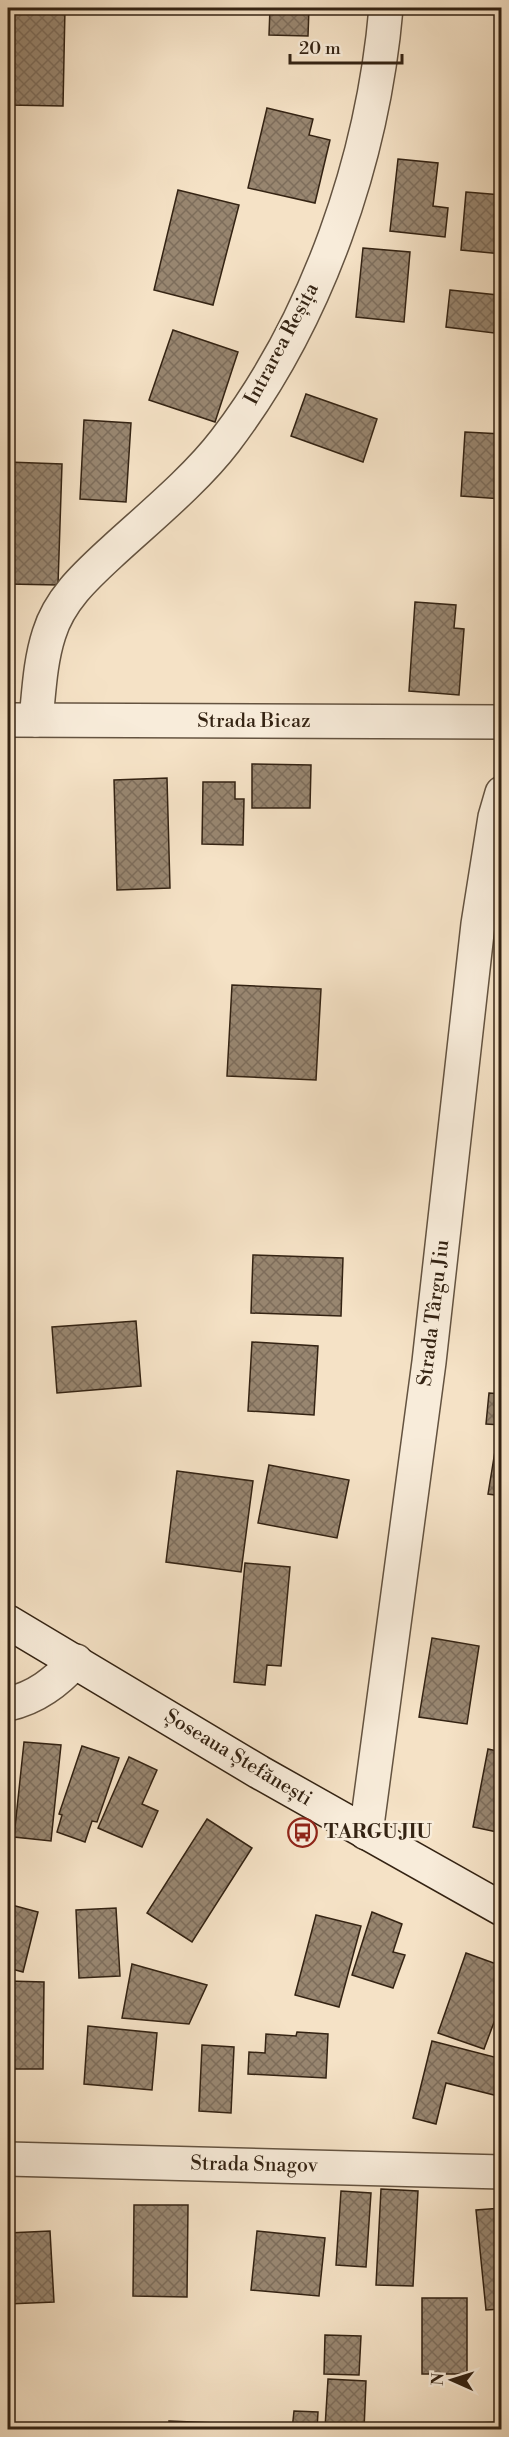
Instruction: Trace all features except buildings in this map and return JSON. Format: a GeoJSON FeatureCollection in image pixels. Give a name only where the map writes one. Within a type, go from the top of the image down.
{"type":"FeatureCollection","features":[{"type":"Feature","properties":{"kind":"street","name":"Intrarea Reșița"},"geometry":{"type":"LineString","coordinates":[[22,720],[40,674],[49,634],[59,611],[75,586],[180,488],[224,443],[260,392],[300,318],[336,234],[357,170],[373,101],[383,44],[386,8]]}},
{"type":"Feature","properties":{"kind":"street","name":"Strada Bicaz"},"geometry":{"type":"LineString","coordinates":[[22,720],[501,722]]}},
{"type":"Feature","properties":{"kind":"street","name":"Strada Târgu Jiu"},"geometry":{"type":"LineString","coordinates":[[366,1833],[429,1362],[478,924],[501,792]]}},
{"type":"Feature","properties":{"kind":"street","name":"Șoseaua Ștefănești"},"geometry":{"type":"LineString","coordinates":[[8,1622],[366,1833],[501,1909]]}},
{"type":"Feature","properties":{"kind":"street"},"geometry":{"type":"LineString","coordinates":[[8,1704],[38,1694],[60,1679],[76,1661]]}},
{"type":"Feature","properties":{"kind":"street","name":"Strada Snagov"},"geometry":{"type":"LineString","coordinates":[[8,2159],[501,2172]]}},
{"type":"Feature","properties":{"kind":"place","name":"TARGU JIU"},"geometry":{"type":"Point","coordinates":[303,1832]}}]}
